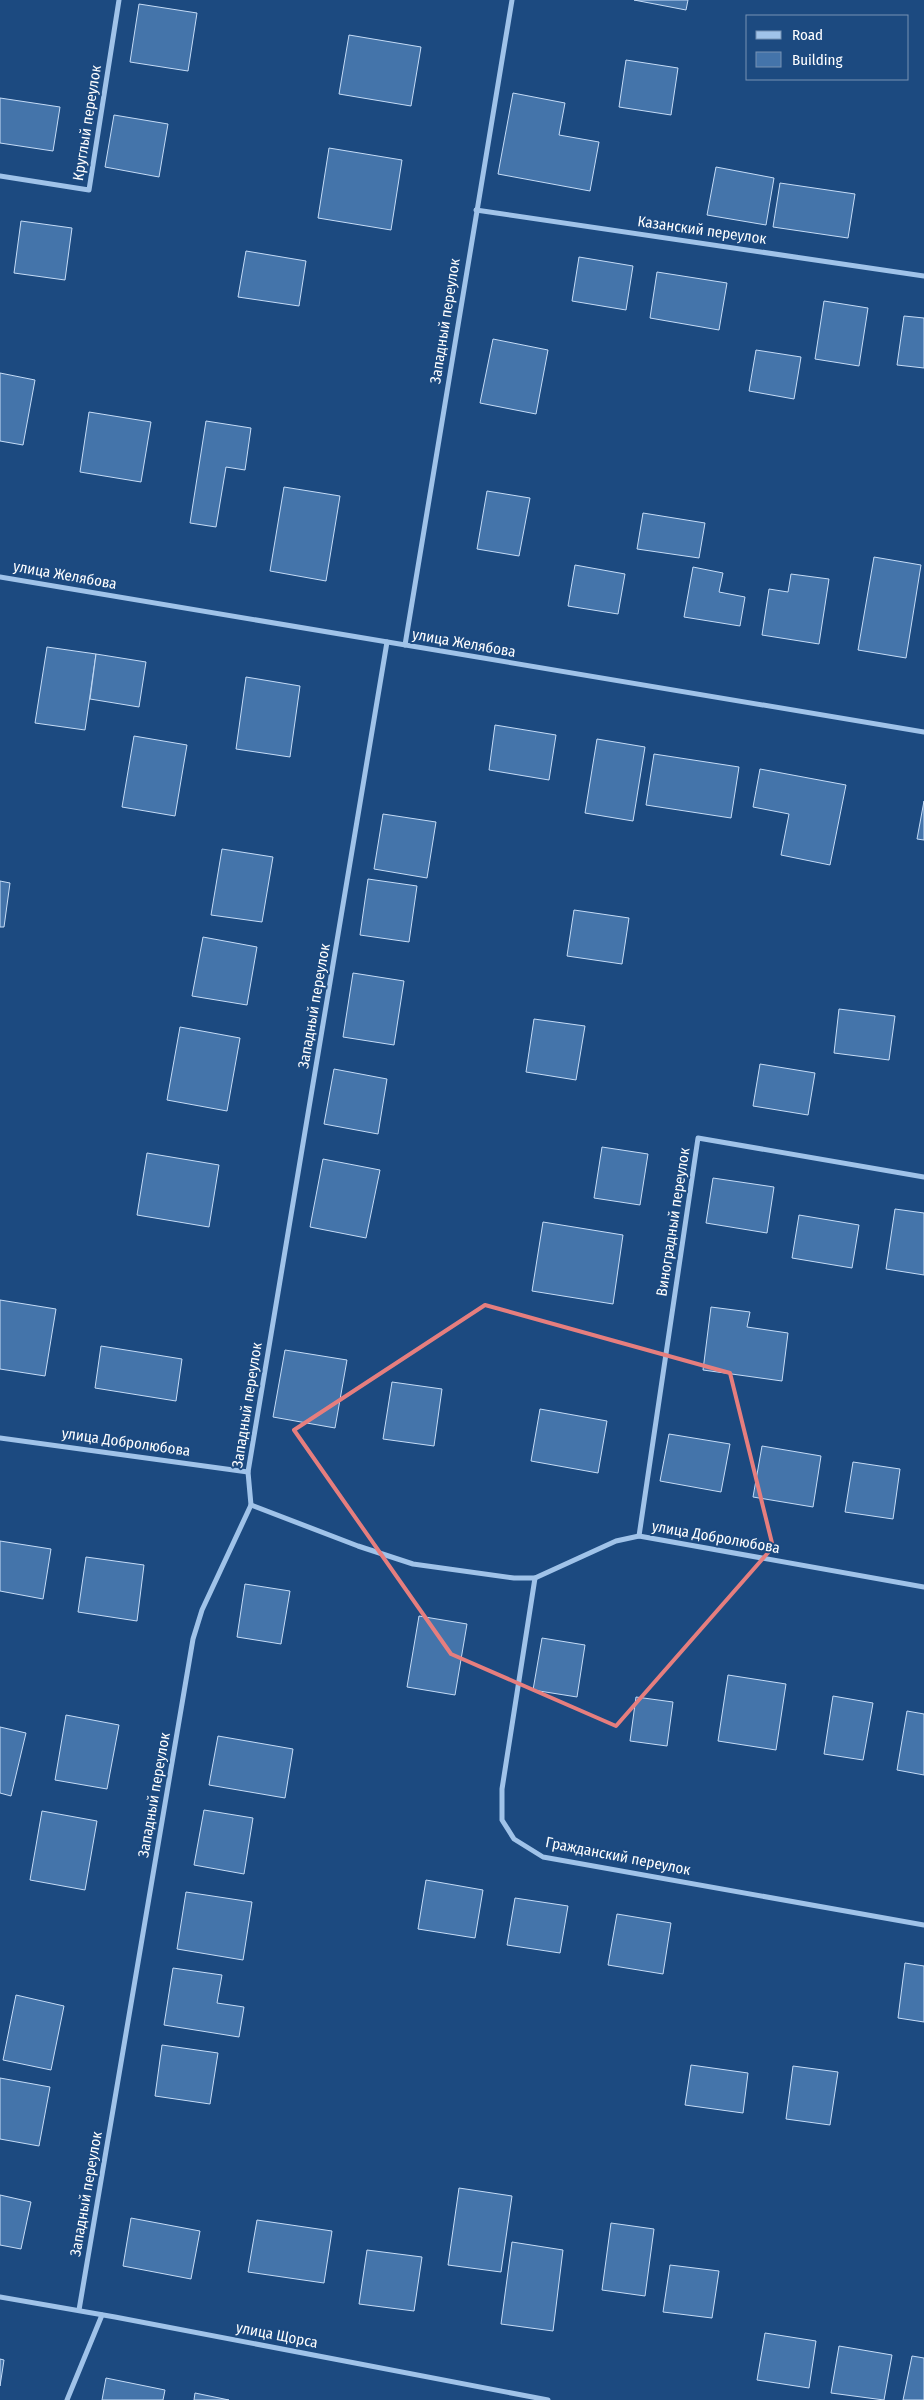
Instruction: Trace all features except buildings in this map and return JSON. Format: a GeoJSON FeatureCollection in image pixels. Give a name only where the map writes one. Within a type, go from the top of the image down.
{"type":"FeatureCollection","features":[{"type":"Feature","properties":{"kind":"street","name":"Круглый переулок"},"geometry":{"type":"LineString","coordinates":[[0,176],[89,190],[119,0]]}},
{"type":"Feature","properties":{"kind":"street","name":"Западный переулок"},"geometry":{"type":"LineString","coordinates":[[405,645],[512,0]]}},
{"type":"Feature","properties":{"kind":"street","name":"Казанский переулок"},"geometry":{"type":"LineString","coordinates":[[476,210],[924,276]]}},
{"type":"Feature","properties":{"kind":"street","name":"улица Желябова"},"geometry":{"type":"LineString","coordinates":[[0,577],[924,732]]}},
{"type":"Feature","properties":{"kind":"street","name":"Западный переулок"},"geometry":{"type":"LineString","coordinates":[[79,2310],[193,1639],[202,1610],[251,1505],[248,1472],[388,642]]}},
{"type":"Feature","properties":{"kind":"street","name":"Виноградный переулок"},"geometry":{"type":"LineString","coordinates":[[638,1536],[698,1138],[924,1177]]}},
{"type":"Feature","properties":{"kind":"street","name":"улица Добролюбова"},"geometry":{"type":"LineString","coordinates":[[0,1438],[248,1472]]}},
{"type":"Feature","properties":{"kind":"street","name":"улица Добролюбова"},"geometry":{"type":"LineString","coordinates":[[251,1505],[358,1546],[413,1564],[514,1578],[535,1578],[616,1541],[638,1536],[924,1586]]}},
{"type":"Feature","properties":{"kind":"street","name":"Гражданский переулок"},"geometry":{"type":"LineString","coordinates":[[535,1578],[502,1789],[502,1820],[514,1839],[543,1857],[924,1925]]}},
{"type":"Feature","properties":{"kind":"street","name":"улица Щорса"},"geometry":{"type":"LineString","coordinates":[[0,2297],[79,2310],[548,2400]]}},
{"type":"Feature","properties":{"kind":"street"},"geometry":{"type":"LineString","coordinates":[[67,2400],[102,2315]]}},
{"type":"Feature","properties":{"kind":"highlighted area"},"geometry":{"type":"Polygon","coordinates":[[[485,1305],[730,1373],[773,1547],[616,1726],[451,1654],[294,1430],[485,1305]]]}}]}
